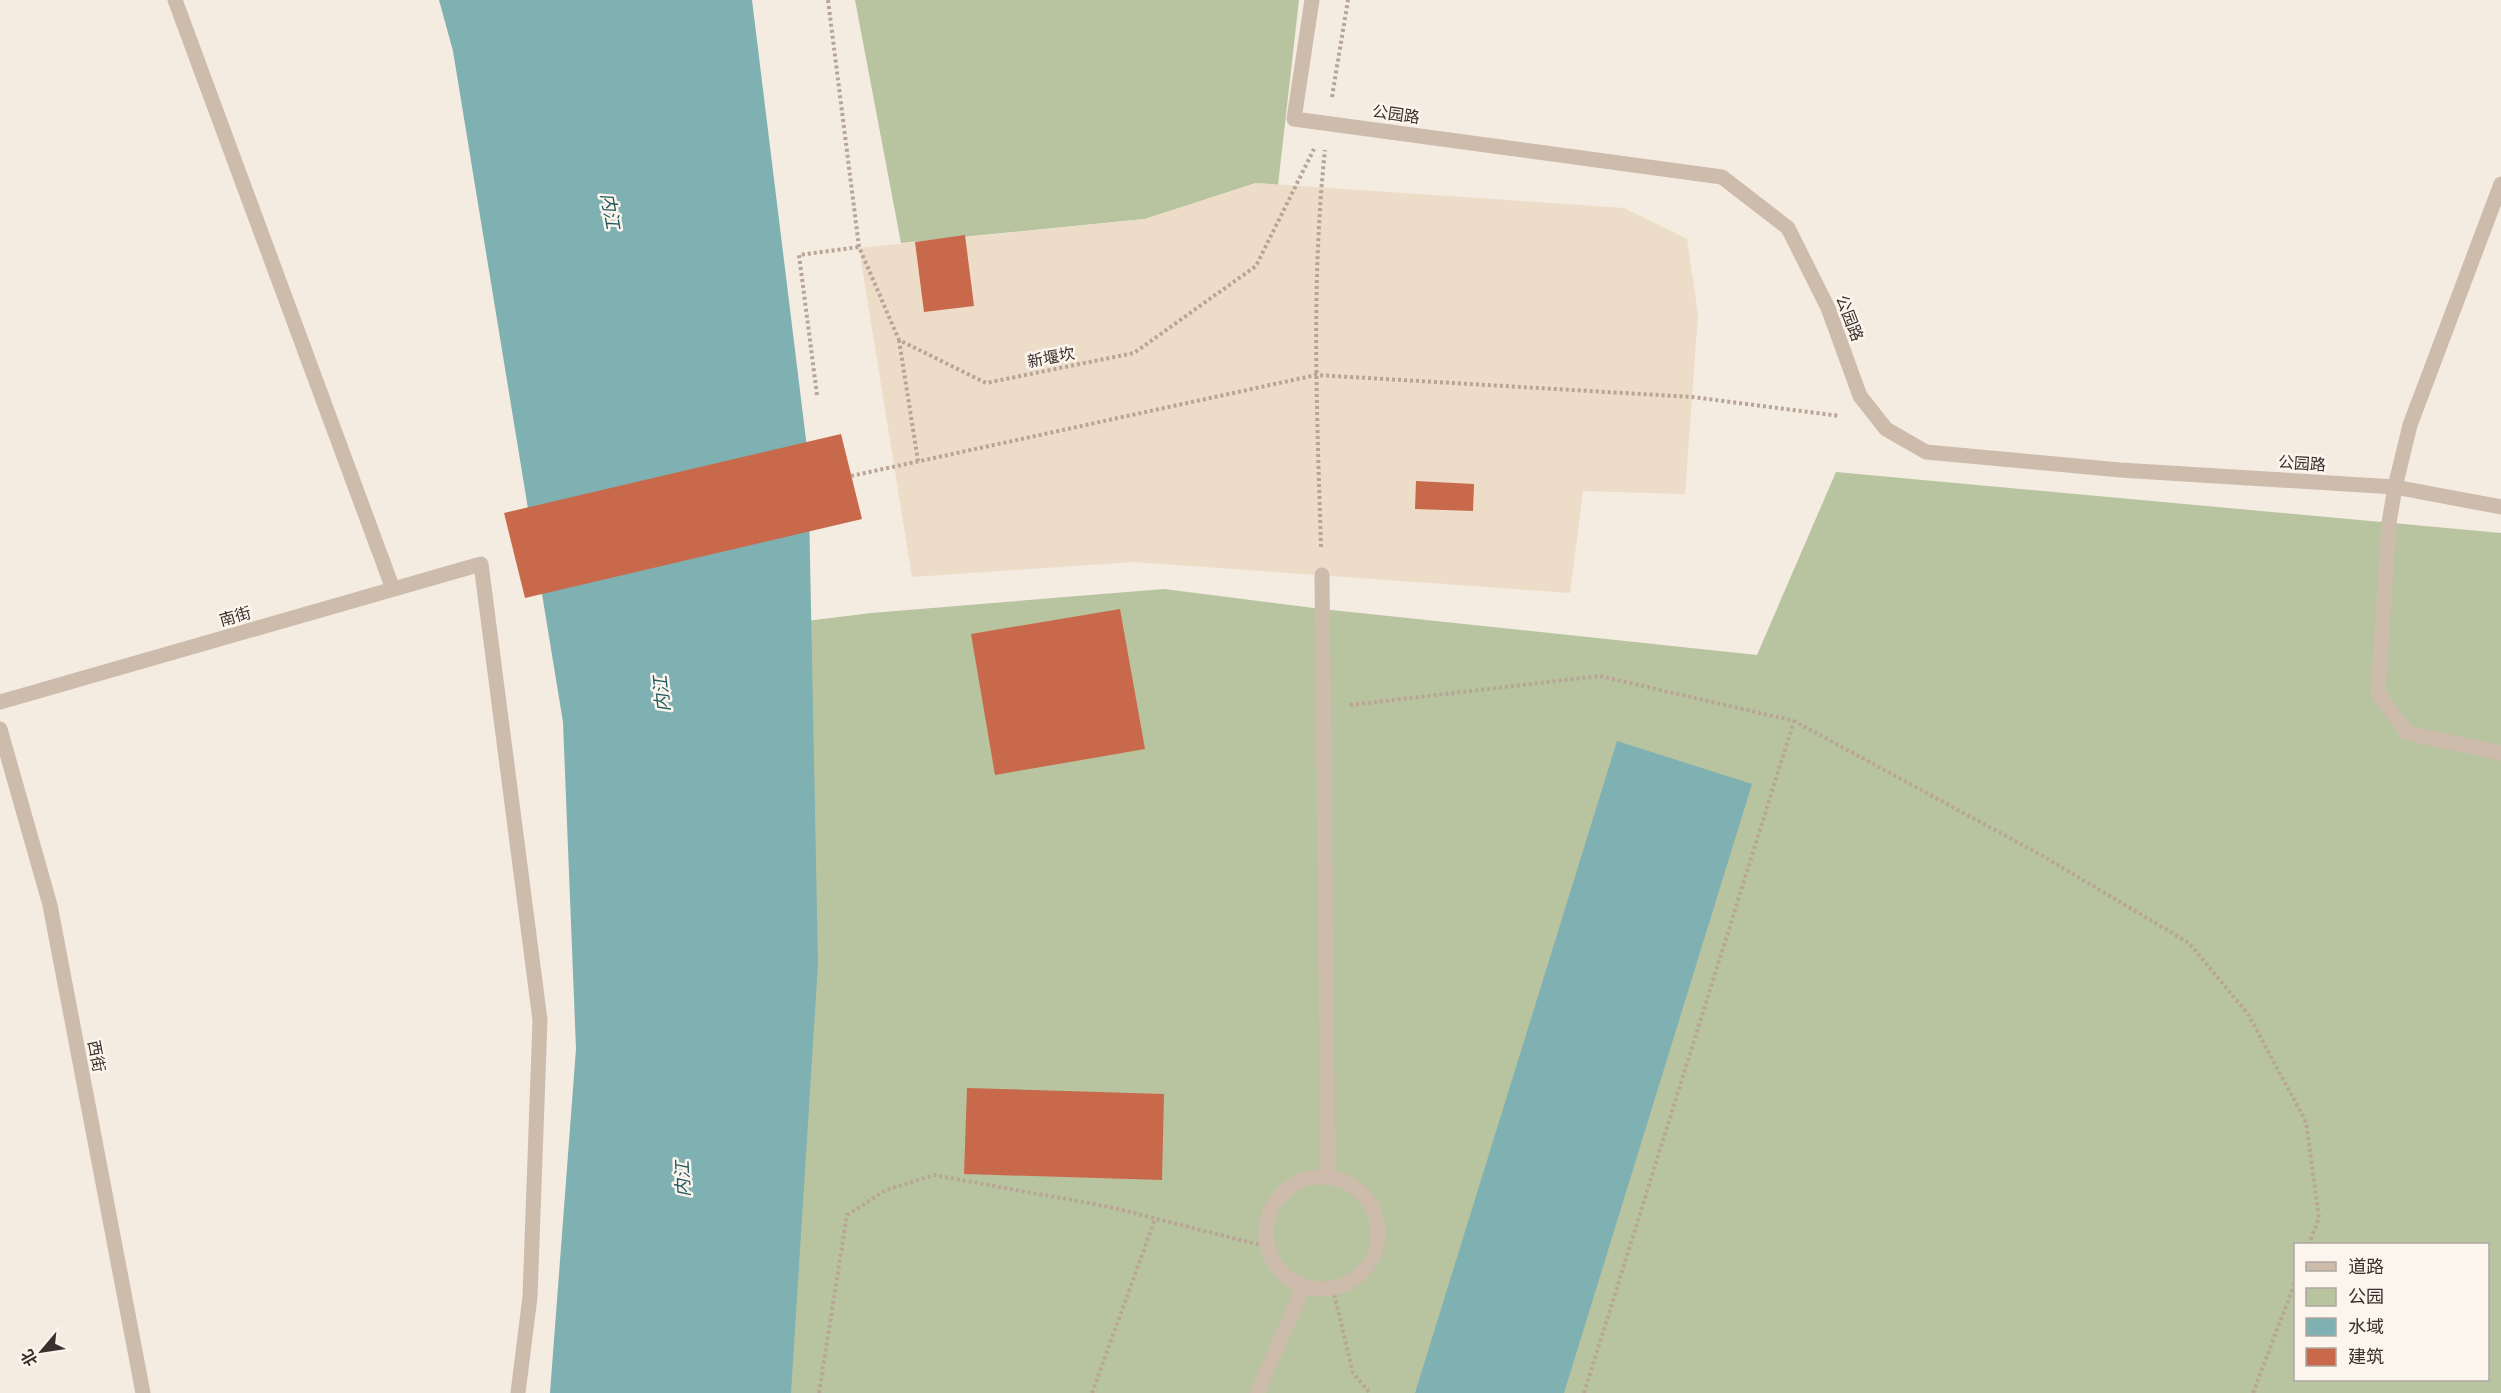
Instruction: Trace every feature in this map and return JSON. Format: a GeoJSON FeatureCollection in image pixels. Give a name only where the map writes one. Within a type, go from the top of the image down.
{"type":"FeatureCollection","features":[{"type":"Feature","properties":{"kind":"street"},"geometry":{"type":"LineString","coordinates":[[175,0],[393,589]]}},
{"type":"Feature","properties":{"kind":"street","name":"公园路"},"geometry":{"type":"LineString","coordinates":[[1312,0],[1294,119],[1722,177],[1788,228],[1828,308],[1860,396],[1886,429],[1926,452],[2120,470],[2395,487],[2501,507]]}},
{"type":"Feature","properties":{"kind":"street"},"geometry":{"type":"LineString","coordinates":[[2501,184],[2410,425],[2395,487],[2389,523],[2378,693],[2407,733],[2501,753]]}},
{"type":"Feature","properties":{"kind":"street","name":"南街"},"geometry":{"type":"LineString","coordinates":[[0,702],[481,564],[540,1020],[530,1297],[518,1393]]}},
{"type":"Feature","properties":{"kind":"street"},"geometry":{"type":"LineString","coordinates":[[1322,575],[1328,1177]]}},
{"type":"Feature","properties":{"kind":"street","name":"西街"},"geometry":{"type":"LineString","coordinates":[[0,729],[50,905],[143,1393]]}},
{"type":"Feature","properties":{"kind":"street"},"geometry":{"type":"LineString","coordinates":[[1310,1177],[1328,1177],[1346,1182],[1362,1193],[1373,1208],[1378,1226],[1377,1245],[1370,1263],[1358,1277],[1341,1286],[1322,1290],[1304,1286],[1287,1278],[1275,1264],[1268,1247],[1266,1229],[1270,1211],[1279,1196],[1293,1184],[1310,1177]]}},
{"type":"Feature","properties":{"kind":"street"},"geometry":{"type":"LineString","coordinates":[[1257,1393],[1304,1286]]}},
{"type":"Feature","properties":{"kind":"path"},"geometry":{"type":"LineString","coordinates":[[828,0],[859,248],[899,340],[918,460]]}},
{"type":"Feature","properties":{"kind":"path","name":"新堰坎"},"geometry":{"type":"LineString","coordinates":[[899,340],[986,383],[1134,353],[1256,266],[1327,123],[1348,0]]}},
{"type":"Feature","properties":{"kind":"path"},"geometry":{"type":"LineString","coordinates":[[1322,575],[1316,375],[1321,188],[1327,123]]}},
{"type":"Feature","properties":{"kind":"path"},"geometry":{"type":"LineString","coordinates":[[818,395],[799,255],[859,248]]}},
{"type":"Feature","properties":{"kind":"path"},"geometry":{"type":"LineString","coordinates":[[851,476],[1316,375],[1692,397],[1879,421]]}},
{"type":"Feature","properties":{"kind":"path"},"geometry":{"type":"LineString","coordinates":[[1323,708],[1600,676],[1794,721],[2041,855],[2189,943],[2248,1014],[2306,1122],[2319,1218],[2310,1243]]}},
{"type":"Feature","properties":{"kind":"path"},"geometry":{"type":"LineString","coordinates":[[1584,1393],[1794,721]]}},
{"type":"Feature","properties":{"kind":"path"},"geometry":{"type":"LineString","coordinates":[[819,1393],[847,1215],[886,1190],[934,1175],[1098,1204],[1268,1247]]}},
{"type":"Feature","properties":{"kind":"path"},"geometry":{"type":"LineString","coordinates":[[1092,1393],[1155,1218]]}},
{"type":"Feature","properties":{"kind":"path"},"geometry":{"type":"LineString","coordinates":[[2253,1393],[2294,1283]]}},
{"type":"Feature","properties":{"kind":"path"},"geometry":{"type":"LineString","coordinates":[[1333,1288],[1353,1372],[1370,1393]]}},
{"type":"Feature","properties":{"kind":"green space"},"geometry":{"type":"Polygon","coordinates":[[[855,0],[1299,0],[1278,185],[1256,183],[1145,219],[901,243],[855,0]]]}},
{"type":"Feature","properties":{"kind":"green space"},"geometry":{"type":"Polygon","coordinates":[[[1836,472],[2501,533],[2501,1393],[571,1393],[590,648],[871,613],[1164,589],[1322,609],[1757,655],[1836,472]]]}},
{"type":"Feature","properties":{"kind":"shaded area"},"geometry":{"type":"Polygon","coordinates":[[[1256,183],[1624,208],[1687,239],[1698,314],[1685,494],[1583,491],[1570,593],[1134,562],[912,577],[859,248],[1145,219],[1256,183]]]}},
{"type":"Feature","properties":{"kind":"water","name":"内江"},"geometry":{"type":"Polygon","coordinates":[[[439,0],[752,0],[808,456],[818,963],[791,1393],[550,1393],[576,1049],[563,722],[453,51],[439,0]]]}},
{"type":"Feature","properties":{"kind":"water"},"geometry":{"type":"Polygon","coordinates":[[[1617,741],[1752,784],[1564,1393],[1415,1393],[1617,741]]]}},
{"type":"Feature","properties":{"kind":"building"},"geometry":{"type":"Polygon","coordinates":[[[965,235],[974,306],[924,312],[915,242],[965,235]]]}},
{"type":"Feature","properties":{"kind":"building"},"geometry":{"type":"Polygon","coordinates":[[[841,434],[862,519],[525,598],[504,513],[841,434]]]}},
{"type":"Feature","properties":{"kind":"building"},"geometry":{"type":"Polygon","coordinates":[[[1416,481],[1474,484],[1473,511],[1415,509],[1416,481]]]}},
{"type":"Feature","properties":{"kind":"building"},"geometry":{"type":"Polygon","coordinates":[[[1120,609],[1145,749],[995,775],[971,634],[1120,609]]]}},
{"type":"Feature","properties":{"kind":"building"},"geometry":{"type":"Polygon","coordinates":[[[967,1088],[1164,1094],[1162,1180],[964,1174],[967,1088]]]}}]}
